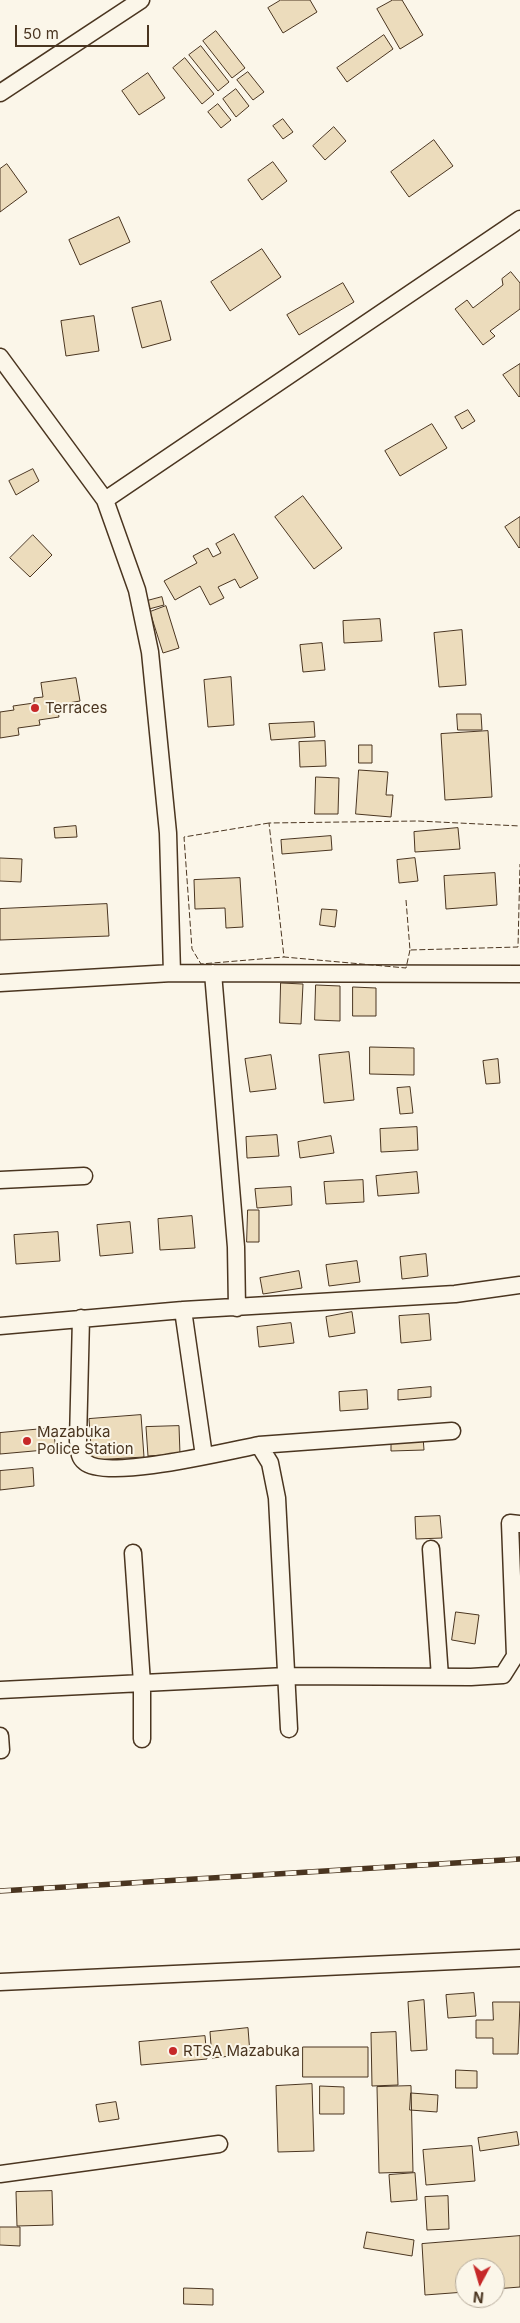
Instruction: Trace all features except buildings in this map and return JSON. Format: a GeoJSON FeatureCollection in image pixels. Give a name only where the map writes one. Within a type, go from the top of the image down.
{"type":"FeatureCollection","features":[{"type":"Feature","properties":{"kind":"street"},"geometry":{"type":"LineString","coordinates":[[0,93],[141,0]]}},
{"type":"Feature","properties":{"kind":"street"},"geometry":{"type":"LineString","coordinates":[[105,500],[520,219]]}},
{"type":"Feature","properties":{"kind":"street"},"geometry":{"type":"LineString","coordinates":[[0,357],[105,500],[137,590],[150,652],[168,833],[172,973]]}},
{"type":"Feature","properties":{"kind":"street"},"geometry":{"type":"LineString","coordinates":[[0,984],[172,973],[520,974]]}},
{"type":"Feature","properties":{"kind":"street"},"geometry":{"type":"LineString","coordinates":[[213,973],[236,1247],[237,1308]]}},
{"type":"Feature","properties":{"kind":"street"},"geometry":{"type":"LineString","coordinates":[[0,1180],[84,1176]]}},
{"type":"Feature","properties":{"kind":"street"},"geometry":{"type":"LineString","coordinates":[[0,1326],[183,1310],[456,1294],[518,1287]]}},
{"type":"Feature","properties":{"kind":"street"},"geometry":{"type":"LineString","coordinates":[[183,1310],[204,1456]]}},
{"type":"Feature","properties":{"kind":"street"},"geometry":{"type":"LineString","coordinates":[[81,1318],[78,1441],[80,1457],[85,1463],[95,1467],[125,1469],[259,1445],[452,1432]]}},
{"type":"Feature","properties":{"kind":"street"},"geometry":{"type":"LineString","coordinates":[[259,1445],[270,1463],[277,1498],[289,1729]]}},
{"type":"Feature","properties":{"kind":"street"},"geometry":{"type":"LineString","coordinates":[[0,1690],[286,1676],[440,1677],[503,1675],[515,1656],[510,1523],[520,1524]]}},
{"type":"Feature","properties":{"kind":"street"},"geometry":{"type":"LineString","coordinates":[[431,1549],[440,1677]]}},
{"type":"Feature","properties":{"kind":"street"},"geometry":{"type":"LineString","coordinates":[[132,1553],[142,1683],[142,1739]]}},
{"type":"Feature","properties":{"kind":"street"},"geometry":{"type":"LineString","coordinates":[[0,1982],[520,1958]]}},
{"type":"Feature","properties":{"kind":"street"},"geometry":{"type":"LineString","coordinates":[[0,2174],[219,2144]]}},
{"type":"Feature","properties":{"kind":"railway"},"geometry":{"type":"LineString","coordinates":[[0,1891],[520,1859]]}},
{"type":"Feature","properties":{"kind":"fence"},"geometry":{"type":"LineString","coordinates":[[410,950],[406,968],[284,957],[269,823],[418,821],[520,826]]}},
{"type":"Feature","properties":{"kind":"fence"},"geometry":{"type":"LineString","coordinates":[[269,823],[184,837],[192,949],[201,964],[284,957]]}},
{"type":"Feature","properties":{"kind":"fence"},"geometry":{"type":"LineString","coordinates":[[406,900],[410,950],[518,947],[520,864]]}},
{"type":"Feature","properties":{"kind":"place","name":"Terraces"},"geometry":{"type":"Point","coordinates":[35,708]}},
{"type":"Feature","properties":{"kind":"place","name":"Mazabuka Police Station"},"geometry":{"type":"Point","coordinates":[27,1441]}},
{"type":"Feature","properties":{"kind":"place","name":"RTSA Mazabuka"},"geometry":{"type":"Point","coordinates":[173,2051]}}]}
